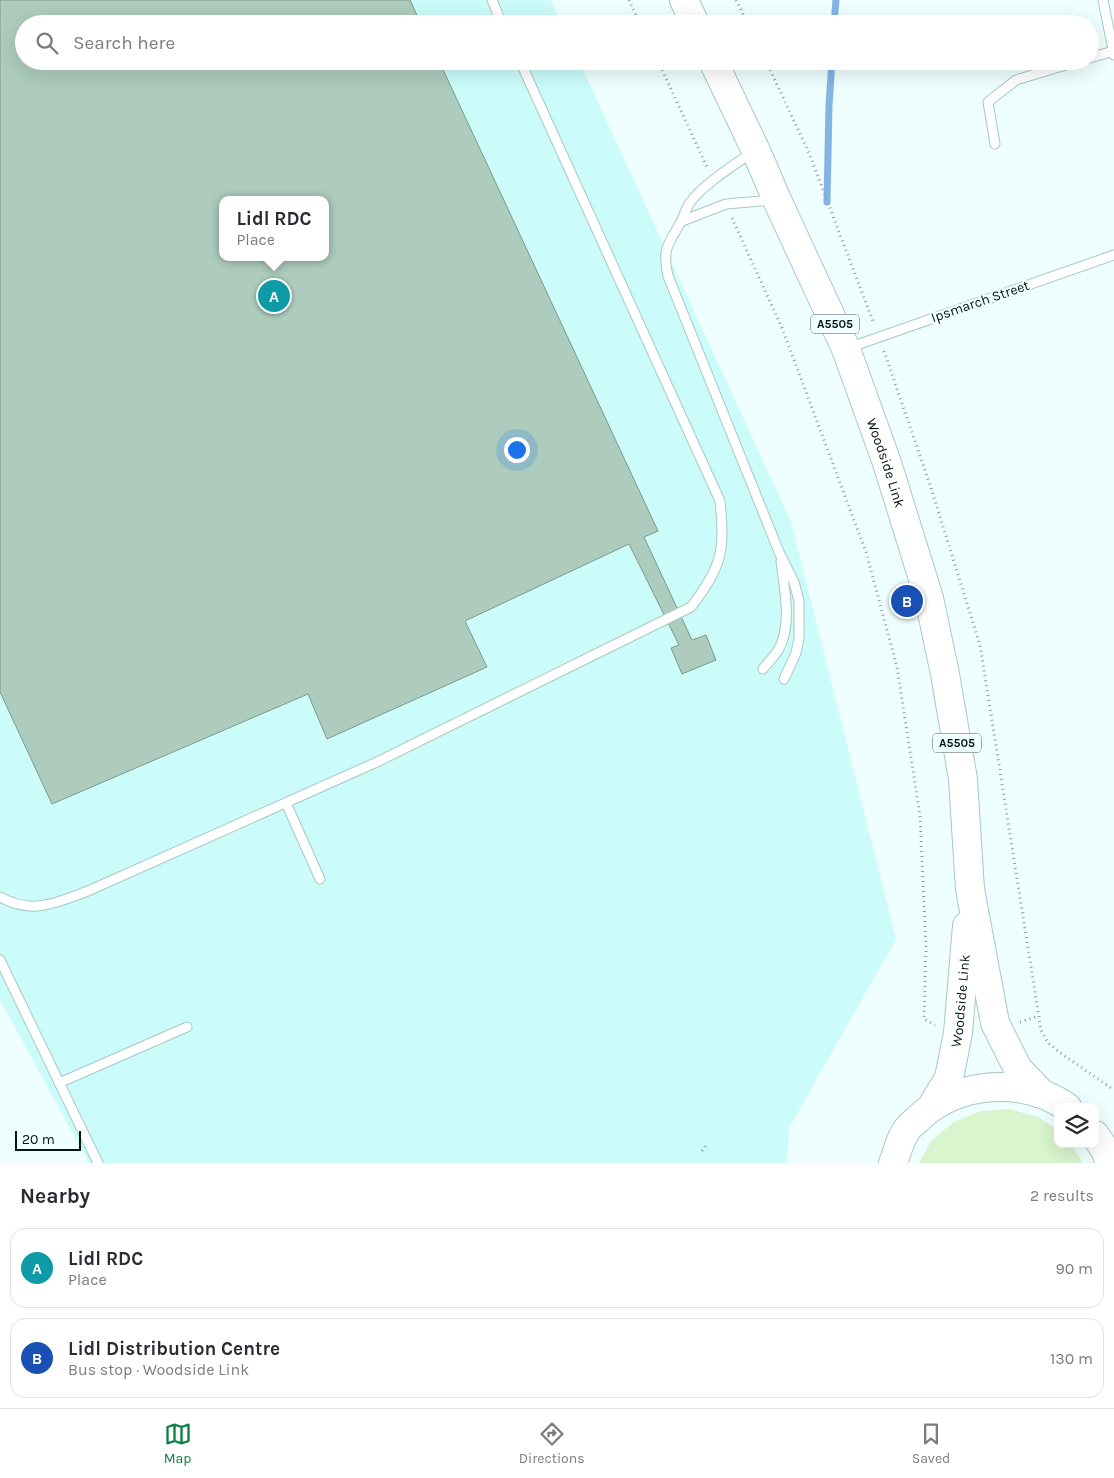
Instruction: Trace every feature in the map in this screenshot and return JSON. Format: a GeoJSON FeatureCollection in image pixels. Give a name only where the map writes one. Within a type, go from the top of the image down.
{"type":"FeatureCollection","features":[{"type":"Feature","properties":{"kind":"main road"},"geometry":{"type":"LineString","coordinates":[[684,0],[691,15]]}},
{"type":"Feature","properties":{"kind":"main road","name":"Woodside Link"},"geometry":{"type":"LineString","coordinates":[[717,70],[756,150],[846,349],[887,463],[929,598],[945,674],[963,780],[970,889],[995,1023],[1018,1069],[1041,1093]]}},
{"type":"Feature","properties":{"kind":"main road","name":"Woodside Link"},"geometry":{"type":"LineString","coordinates":[[932,1106],[949,1078],[958,1033],[970,889]]}},
{"type":"Feature","properties":{"kind":"main road","name":"A5505"},"geometry":{"type":"LineString","coordinates":[[893,1163],[906,1130],[932,1106],[957,1096],[984,1087],[1013,1087],[1041,1093],[1060,1103]]}},
{"type":"Feature","properties":{"kind":"main road"},"geometry":{"type":"LineString","coordinates":[[1099,1141],[1110,1163]]}},
{"type":"Feature","properties":{"kind":"lane"},"geometry":{"type":"LineString","coordinates":[[492,0],[498,15]]}},
{"type":"Feature","properties":{"kind":"lane"},"geometry":{"type":"LineString","coordinates":[[1099,56],[1114,53],[1103,0]]}},
{"type":"Feature","properties":{"kind":"lane"},"geometry":{"type":"LineString","coordinates":[[0,897],[13,904],[45,906],[88,891],[377,762],[691,607],[714,574],[720,555],[723,533],[720,501],[524,70]]}},
{"type":"Feature","properties":{"kind":"lane"},"geometry":{"type":"LineString","coordinates":[[996,144],[988,102],[1016,80],[1049,70]]}},
{"type":"Feature","properties":{"kind":"lane"},"geometry":{"type":"LineString","coordinates":[[756,150],[714,180],[689,204],[682,221],[670,239],[664,260],[668,276],[779,553],[794,582],[799,601],[799,638],[796,653],[784,678]]}},
{"type":"Feature","properties":{"kind":"lane"},"geometry":{"type":"LineString","coordinates":[[682,221],[726,204],[777,200]]}},
{"type":"Feature","properties":{"kind":"lane","name":"Ipsmarch Street"},"geometry":{"type":"LineString","coordinates":[[846,349],[1114,255]]}},
{"type":"Feature","properties":{"kind":"lane"},"geometry":{"type":"LineString","coordinates":[[763,669],[780,648],[786,627],[786,601],[779,553]]}},
{"type":"Feature","properties":{"kind":"lane"},"geometry":{"type":"LineString","coordinates":[[286,803],[320,879]]}},
{"type":"Feature","properties":{"kind":"lane"},"geometry":{"type":"LineString","coordinates":[[0,960],[46,1051],[58,1083],[98,1163]]}},
{"type":"Feature","properties":{"kind":"lane"},"geometry":{"type":"LineString","coordinates":[[58,1083],[187,1027]]}},
{"type":"Feature","properties":{"kind":"path"},"geometry":{"type":"LineString","coordinates":[[629,0],[636,15]]}},
{"type":"Feature","properties":{"kind":"path"},"geometry":{"type":"LineString","coordinates":[[736,0],[744,15]]}},
{"type":"Feature","properties":{"kind":"path"},"geometry":{"type":"LineString","coordinates":[[662,70],[714,180]]}},
{"type":"Feature","properties":{"kind":"path"},"geometry":{"type":"LineString","coordinates":[[726,204],[782,328],[866,552],[897,667],[920,816],[926,947],[924,1019],[942,1029]]}},
{"type":"Feature","properties":{"kind":"path"},"geometry":{"type":"LineString","coordinates":[[702,1151],[707,1144]]}},
{"type":"Feature","properties":{"kind":"shaded area"},"geometry":{"type":"Polygon","coordinates":[[[0,0],[551,0],[558,15],[15,15],[15,70],[583,70],[791,522],[896,939],[789,1128],[787,1163],[89,1163],[0,1000],[0,0]]]}},
{"type":"Feature","properties":{"kind":"green space"},"geometry":{"type":"Polygon","coordinates":[[[1010,1109],[1038,1117],[1054,1127],[1054,1148],[1073,1148],[1082,1163],[919,1163],[931,1141],[954,1122],[981,1111],[1010,1109]]]}},
{"type":"Feature","properties":{"kind":"building"},"geometry":{"type":"Polygon","coordinates":[[[0,0],[410,0],[417,15],[15,15],[15,70],[443,70],[658,531],[644,537],[692,640],[706,635],[716,660],[682,674],[671,648],[679,645],[629,544],[465,621],[487,667],[327,739],[308,694],[52,804],[0,692],[0,0]]]}},
{"type":"Feature","properties":{"kind":"waterway"},"geometry":{"type":"LineString","coordinates":[[835,15],[836,0]]}},
{"type":"Feature","properties":{"kind":"waterway"},"geometry":{"type":"LineString","coordinates":[[827,202],[831,70]]}},
{"type":"Feature","properties":{"kind":"place","name":"Lidl RDC"},"geometry":{"type":"Point","coordinates":[274,296]}},
{"type":"Feature","properties":{"kind":"place","name":"Lidl Distribution Centre"},"geometry":{"type":"Point","coordinates":[907,601]}}]}
